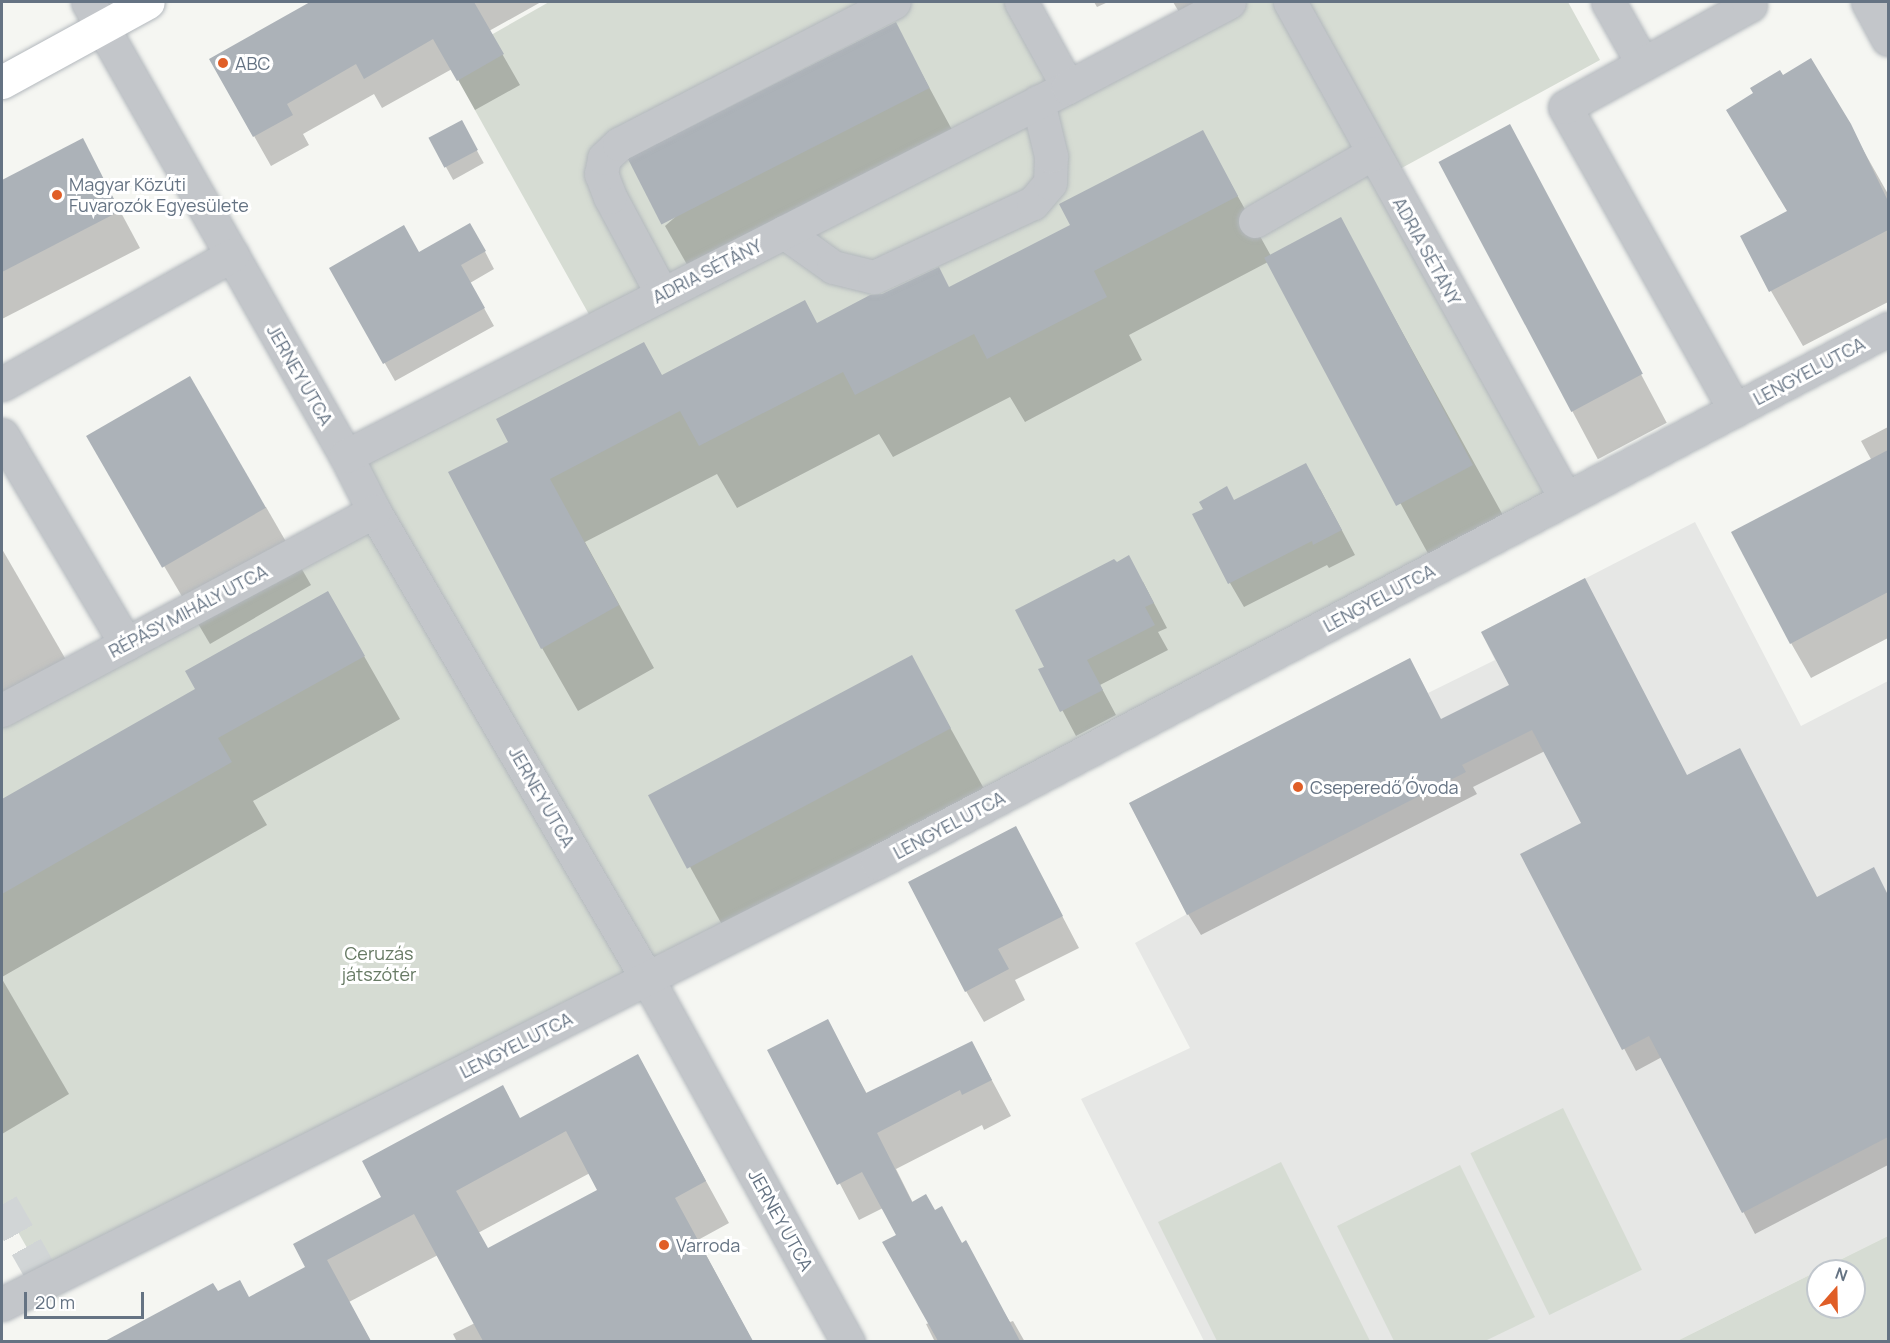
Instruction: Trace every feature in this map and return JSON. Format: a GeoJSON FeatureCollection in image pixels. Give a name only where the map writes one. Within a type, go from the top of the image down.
{"type":"FeatureCollection","features":[{"type":"Feature","properties":{"kind":"street"},"geometry":{"type":"LineString","coordinates":[[2,82],[95,14],[148,2]]}},
{"type":"Feature","properties":{"kind":"street"},"geometry":{"type":"LineString","coordinates":[[662,294],[610,196],[601,174],[604,158],[619,144],[894,2]]}},
{"type":"Feature","properties":{"kind":"street"},"geometry":{"type":"LineString","coordinates":[[1021,2],[1068,87]]}},
{"type":"Feature","properties":{"kind":"street","name":"ADRIA SÉTÁNY"},"geometry":{"type":"LineString","coordinates":[[346,456],[1068,87],[1229,2]]}},
{"type":"Feature","properties":{"kind":"street","name":"ADRIA SÉTÁNY"},"geometry":{"type":"LineString","coordinates":[[1290,2],[1566,499]]}},
{"type":"Feature","properties":{"kind":"street"},"geometry":{"type":"LineString","coordinates":[[1608,2],[1643,64]]}},
{"type":"Feature","properties":{"kind":"street"},"geometry":{"type":"LineString","coordinates":[[1735,410],[1565,107],[1750,5],[1748,2]]}},
{"type":"Feature","properties":{"kind":"street"},"geometry":{"type":"LineString","coordinates":[[1868,2],[1888,39]]}},
{"type":"Feature","properties":{"kind":"street","name":"JERNEY UTCA"},"geometry":{"type":"LineString","coordinates":[[95,14],[346,456],[374,511],[648,980],[848,1341]]}},
{"type":"Feature","properties":{"kind":"street"},"geometry":{"type":"LineString","coordinates":[[784,232],[834,267],[874,277],[1033,203],[1050,183],[1052,156],[1038,102]]}},
{"type":"Feature","properties":{"kind":"street"},"geometry":{"type":"LineString","coordinates":[[1256,221],[1373,153]]}},
{"type":"Feature","properties":{"kind":"street"},"geometry":{"type":"LineString","coordinates":[[2,384],[232,255]]}},
{"type":"Feature","properties":{"kind":"street","name":"LENGYEL UTCA"},"geometry":{"type":"LineString","coordinates":[[2,1304],[648,980],[1888,329]]}},
{"type":"Feature","properties":{"kind":"street"},"geometry":{"type":"LineString","coordinates":[[2,435],[126,644]]}},
{"type":"Feature","properties":{"kind":"street","name":"RÉPÁSY MIHÁLY UTCA"},"geometry":{"type":"LineString","coordinates":[[2,710],[374,511]]}},
{"type":"Feature","properties":{"kind":"shaded area"},"geometry":{"type":"Polygon","coordinates":[[[1695,522],[1801,726],[1888,681],[1888,1236],[1842,1259],[1806,1259],[1806,1277],[1677,1341],[1204,1341],[1081,1099],[1190,1048],[1135,943],[1187,914],[1129,803],[1410,658],[1428,693],[1495,660],[1481,632],[1695,522]]]}},
{"type":"Feature","properties":{"kind":"green space","name":"Ceruzás játszótér"},"geometry":{"type":"Polygon","coordinates":[[[549,2],[1022,2],[1067,84],[1228,2],[1568,2],[1600,60],[1387,176],[1566,499],[46,1281],[2,1204],[2,716],[374,511],[346,456],[596,327],[447,60],[549,2]]]}},
{"type":"Feature","properties":{"kind":"green space"},"geometry":{"type":"Polygon","coordinates":[[[1563,1108],[1642,1270],[1549,1315],[1470,1153],[1563,1108]]]}},
{"type":"Feature","properties":{"kind":"green space"},"geometry":{"type":"Polygon","coordinates":[[[1281,1162],[1370,1341],[1217,1341],[1158,1222],[1281,1162]]]}},
{"type":"Feature","properties":{"kind":"green space"},"geometry":{"type":"Polygon","coordinates":[[[1460,1165],[1535,1317],[1485,1341],[1394,1341],[1337,1226],[1460,1165]]]}},
{"type":"Feature","properties":{"kind":"green space"},"geometry":{"type":"Polygon","coordinates":[[[1888,1236],[1888,1341],[1677,1341],[1806,1277],[1806,1319],[1866,1319],[1866,1259],[1842,1259],[1888,1236]]]}},
{"type":"Feature","properties":{"kind":"building"},"geometry":{"type":"Polygon","coordinates":[[[310,2],[474,2],[504,54],[457,81],[433,39],[364,79],[356,64],[287,104],[293,115],[253,137],[209,59],[310,2]]]}},
{"type":"Feature","properties":{"kind":"building"},"geometry":{"type":"Polygon","coordinates":[[[896,22],[930,88],[661,225],[628,159],[896,22]]]}},
{"type":"Feature","properties":{"kind":"building"},"geometry":{"type":"Polygon","coordinates":[[[1811,58],[1851,124],[1888,201],[1888,230],[1769,292],[1740,236],[1787,211],[1726,110],[1753,93],[1750,88],[1780,70],[1783,75],[1811,58]]]}},
{"type":"Feature","properties":{"kind":"building"},"geometry":{"type":"Polygon","coordinates":[[[462,120],[478,150],[444,168],[428,138],[462,120]]]}},
{"type":"Feature","properties":{"kind":"building"},"geometry":{"type":"Polygon","coordinates":[[[1510,124],[1643,374],[1571,412],[1438,162],[1510,124]]]}},
{"type":"Feature","properties":{"kind":"building"},"geometry":{"type":"Polygon","coordinates":[[[1203,130],[1238,196],[1094,271],[1107,297],[987,359],[974,334],[855,395],[843,372],[699,446],[680,411],[550,479],[619,605],[541,649],[448,472],[508,442],[496,419],[644,342],[662,375],[805,300],[817,323],[870,295],[882,294],[939,267],[949,287],[1070,225],[1059,204],[1203,130]]]}},
{"type":"Feature","properties":{"kind":"building","name":"Magyar Közúti Fuvarozók Egyesülete"},"geometry":{"type":"Polygon","coordinates":[[[83,138],[120,211],[2,272],[2,180],[83,138]]]}},
{"type":"Feature","properties":{"kind":"building"},"geometry":{"type":"Polygon","coordinates":[[[1341,217],[1473,465],[1396,506],[1264,258],[1341,217]]]}},
{"type":"Feature","properties":{"kind":"building"},"geometry":{"type":"Polygon","coordinates":[[[470,223],[486,251],[461,265],[485,308],[383,364],[329,268],[404,225],[419,252],[470,223]]]}},
{"type":"Feature","properties":{"kind":"building"},"geometry":{"type":"Polygon","coordinates":[[[190,376],[266,508],[162,568],[86,436],[190,376]]]}},
{"type":"Feature","properties":{"kind":"building"},"geometry":{"type":"Polygon","coordinates":[[[1888,450],[1888,592],[1790,644],[1731,532],[1888,450]]]}},
{"type":"Feature","properties":{"kind":"building"},"geometry":{"type":"Polygon","coordinates":[[[1306,463],[1342,530],[1313,545],[1312,541],[1228,584],[1192,514],[1203,509],[1199,502],[1227,486],[1234,500],[1306,463]]]}},
{"type":"Feature","properties":{"kind":"building"},"geometry":{"type":"Polygon","coordinates":[[[1129,555],[1154,603],[1145,607],[1155,625],[1087,660],[1103,690],[1060,712],[1038,669],[1044,667],[1015,610],[1114,559],[1117,562],[1129,555]]]}},
{"type":"Feature","properties":{"kind":"building"},"geometry":{"type":"Polygon","coordinates":[[[1585,578],[1687,775],[1740,748],[1817,897],[1874,867],[1888,895],[1888,1137],[1742,1213],[1649,1036],[1622,1050],[1520,854],[1581,823],[1532,730],[1462,765],[1466,772],[1187,915],[1129,803],[1410,658],[1441,719],[1509,685],[1481,632],[1585,578]]]}},
{"type":"Feature","properties":{"kind":"building"},"geometry":{"type":"Polygon","coordinates":[[[328,591],[365,656],[218,738],[232,762],[2,894],[2,799],[195,689],[185,671],[328,591]]]}},
{"type":"Feature","properties":{"kind":"building"},"geometry":{"type":"Polygon","coordinates":[[[912,655],[951,728],[687,869],[648,795],[912,655]]]}},
{"type":"Feature","properties":{"kind":"building"},"geometry":{"type":"Polygon","coordinates":[[[1016,826],[1063,916],[998,949],[1009,969],[965,992],[908,882],[1016,826]]]}},
{"type":"Feature","properties":{"kind":"building"},"geometry":{"type":"Polygon","coordinates":[[[828,1019],[866,1093],[972,1041],[992,1080],[962,1095],[960,1090],[877,1133],[912,1202],[926,1194],[935,1210],[942,1206],[962,1243],[966,1240],[1020,1341],[938,1341],[882,1242],[896,1235],[862,1172],[837,1185],[767,1050],[828,1019]]]}},
{"type":"Feature","properties":{"kind":"building"},"geometry":{"type":"Polygon","coordinates":[[[638,1054],[706,1181],[675,1198],[753,1341],[483,1341],[414,1214],[327,1260],[371,1341],[105,1341],[213,1283],[218,1291],[240,1280],[249,1297],[305,1267],[293,1244],[381,1197],[362,1161],[503,1085],[520,1118],[638,1054]],[[566,1131],[456,1191],[488,1248],[597,1190],[566,1131]]]}},
{"type":"Feature","properties":{"kind":"tunnel"},"geometry":{"type":"LineString","coordinates":[[2,1204],[46,1281]]}},
{"type":"Feature","properties":{"kind":"place","name":"ABC"},"geometry":{"type":"Point","coordinates":[223,63]}},
{"type":"Feature","properties":{"kind":"place","name":"Magyar Közúti Fuvarozók Egyesülete"},"geometry":{"type":"Point","coordinates":[57,195]}},
{"type":"Feature","properties":{"kind":"place","name":"Cseperedő Óvoda"},"geometry":{"type":"Point","coordinates":[1298,787]}},
{"type":"Feature","properties":{"kind":"place","name":"Varroda"},"geometry":{"type":"Point","coordinates":[664,1245]}}]}
